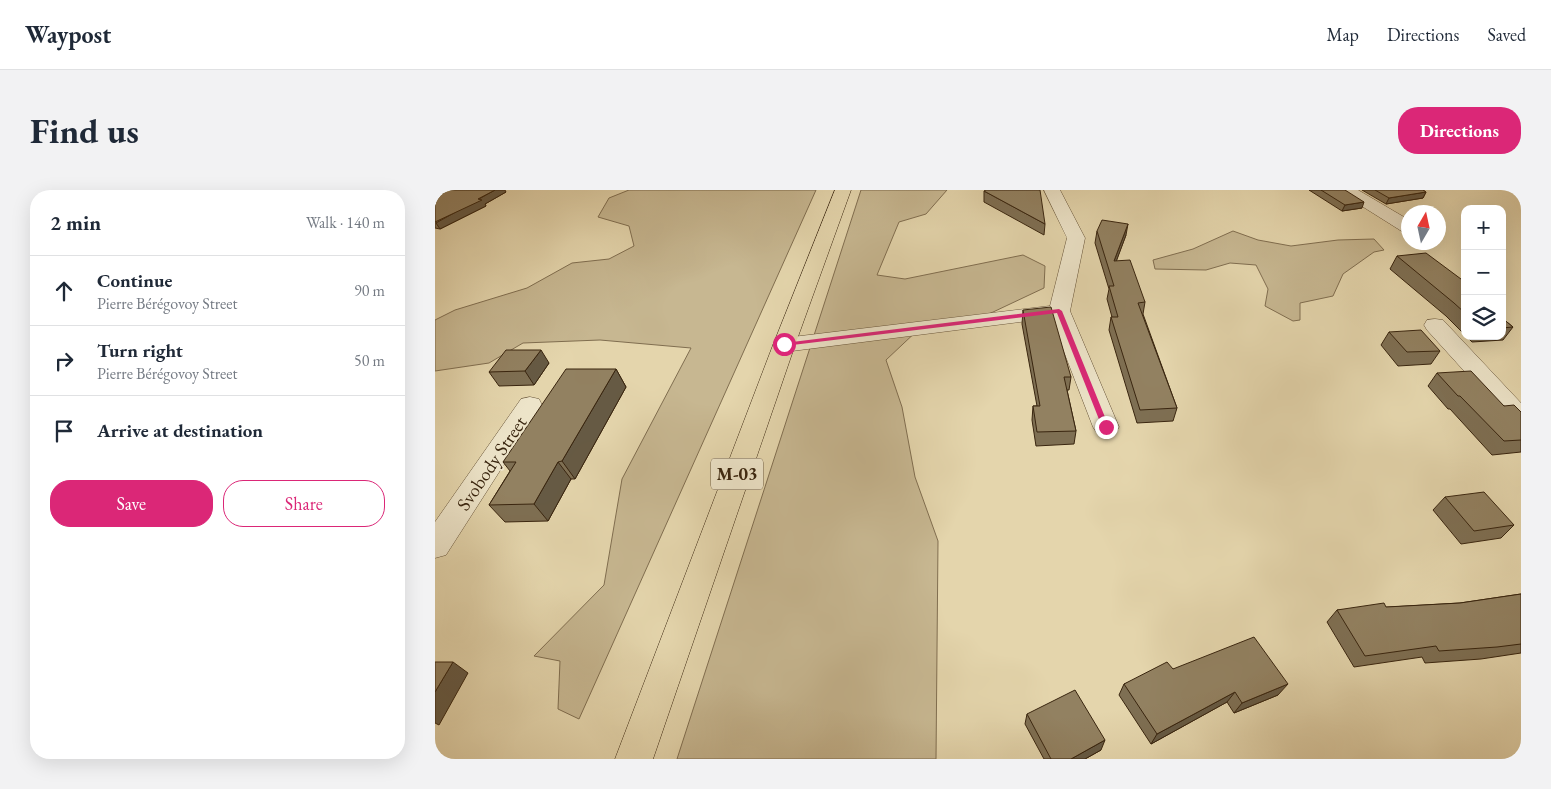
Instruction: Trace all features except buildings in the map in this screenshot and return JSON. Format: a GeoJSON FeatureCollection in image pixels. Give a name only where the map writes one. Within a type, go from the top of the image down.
{"type":"FeatureCollection","features":[{"type":"Feature","properties":{"kind":"highway","name":"М-03"},"geometry":{"type":"LineString","coordinates":[[634,759],[784,344],[843,190]]}},
{"type":"Feature","properties":{"kind":"street"},"geometry":{"type":"LineString","coordinates":[[1052,190],[1077,238],[1059,311],[1106,427]]}},
{"type":"Feature","properties":{"kind":"street"},"geometry":{"type":"LineString","coordinates":[[1347,190],[1401,223]]}},
{"type":"Feature","properties":{"kind":"street"},"geometry":{"type":"LineString","coordinates":[[784,344],[1059,311]]}},
{"type":"Feature","properties":{"kind":"street"},"geometry":{"type":"LineString","coordinates":[[1435,325],[1521,418]]}},
{"type":"Feature","properties":{"kind":"street","name":"Svobody Street"},"geometry":{"type":"LineString","coordinates":[[435,546],[530,405]]}},
{"type":"Feature","properties":{"kind":"shaded area"},"geometry":{"type":"Polygon","coordinates":[[[629,190],[816,190],[579,719],[558,709],[560,661],[534,656],[604,585],[622,479],[691,348],[600,340],[523,343],[489,363],[435,371],[435,320],[455,310],[527,288],[572,263],[609,259],[634,246],[629,226],[598,217],[609,198],[629,190]]]}},
{"type":"Feature","properties":{"kind":"shaded area"},"geometry":{"type":"Polygon","coordinates":[[[861,190],[947,190],[926,214],[899,222],[877,275],[905,279],[1023,255],[1045,266],[1044,288],[974,321],[920,328],[886,360],[902,407],[915,477],[938,541],[936,759],[677,759],[861,190]]]}},
{"type":"Feature","properties":{"kind":"shaded area"},"geometry":{"type":"Polygon","coordinates":[[[1233,231],[1258,240],[1291,246],[1338,240],[1374,239],[1384,250],[1374,252],[1343,274],[1333,296],[1300,303],[1300,320],[1293,321],[1265,306],[1268,289],[1256,265],[1230,263],[1206,270],[1155,269],[1153,260],[1193,249],[1233,231]]]}},
{"type":"Feature","properties":{"kind":"route"},"geometry":{"type":"LineString","coordinates":[[784,344],[1059,311],[1106,427]]}}]}
